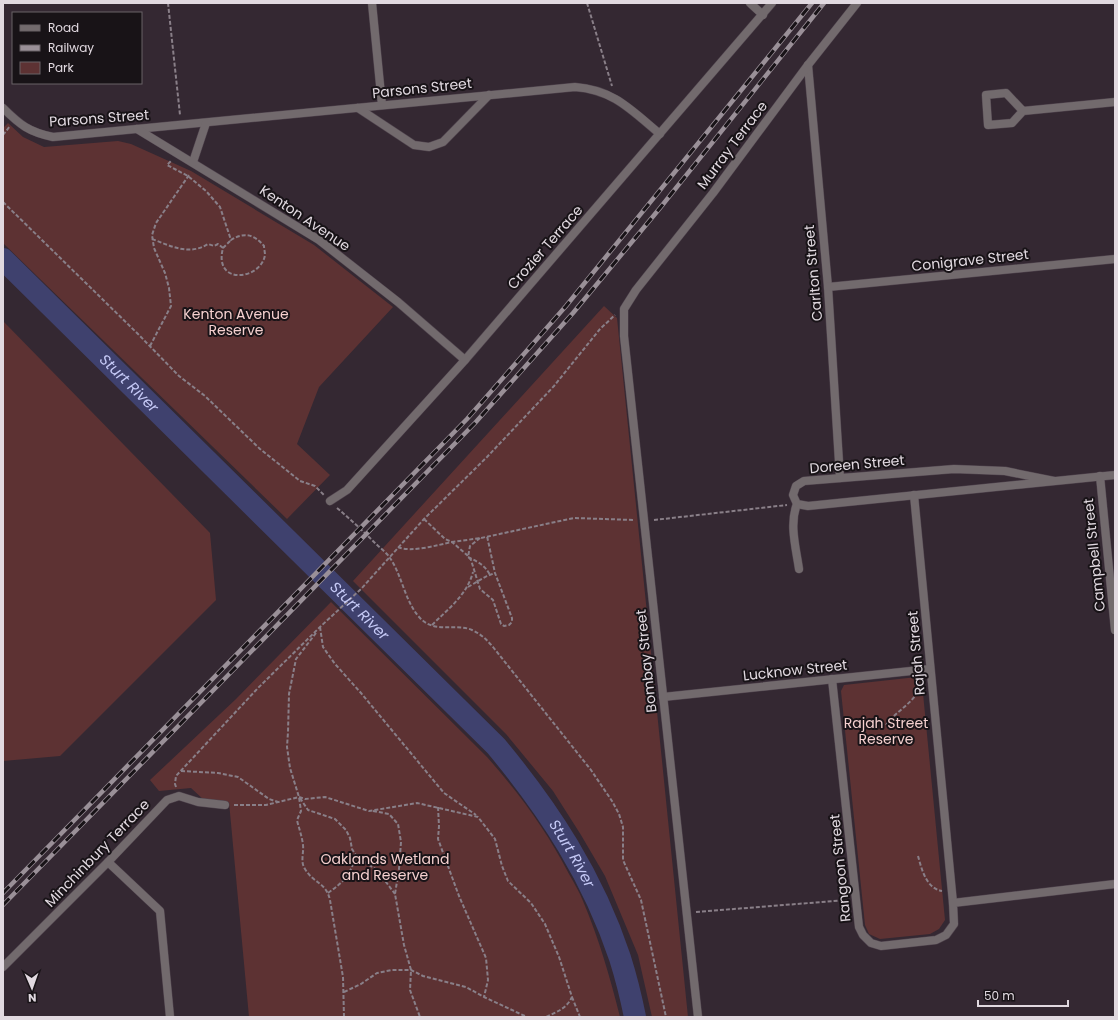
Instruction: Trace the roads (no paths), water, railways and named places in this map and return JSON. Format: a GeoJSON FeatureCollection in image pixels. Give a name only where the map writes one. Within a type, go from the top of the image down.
{"type":"FeatureCollection","features":[{"type":"Feature","properties":{"kind":"street"},"geometry":{"type":"LineString","coordinates":[[372,3],[382,105]]}},
{"type":"Feature","properties":{"kind":"street"},"geometry":{"type":"LineString","coordinates":[[750,3],[763,15]]}},
{"type":"Feature","properties":{"kind":"street","name":"Crozier Terrace"},"geometry":{"type":"LineString","coordinates":[[330,501],[346,490],[465,360],[772,3]]}},
{"type":"Feature","properties":{"kind":"street","name":"Murray Terrace"},"geometry":{"type":"LineString","coordinates":[[627,303],[713,193],[808,65],[857,3]]}},
{"type":"Feature","properties":{"kind":"street","name":"Carlton Street"},"geometry":{"type":"LineString","coordinates":[[808,65],[828,287],[840,478]]}},
{"type":"Feature","properties":{"kind":"street","name":"Parsons Street"},"geometry":{"type":"LineString","coordinates":[[3,108],[15,120],[30,131],[53,137],[575,87],[600,91],[616,98],[660,134]]}},
{"type":"Feature","properties":{"kind":"street"},"geometry":{"type":"LineString","coordinates":[[1023,111],[1006,93],[986,95],[988,125],[1012,123],[1023,111],[1115,102]]}},
{"type":"Feature","properties":{"kind":"street","name":"Parsons Street"},"geometry":{"type":"LineString","coordinates":[[358,108],[414,145],[429,147],[443,142],[489,95]]}},
{"type":"Feature","properties":{"kind":"street"},"geometry":{"type":"LineString","coordinates":[[194,163],[206,123]]}},
{"type":"Feature","properties":{"kind":"street","name":"Kenton Avenue"},"geometry":{"type":"LineString","coordinates":[[137,129],[319,240],[398,302],[465,360]]}},
{"type":"Feature","properties":{"kind":"street","name":"Conigrave Street"},"geometry":{"type":"LineString","coordinates":[[828,287],[1115,259]]}},
{"type":"Feature","properties":{"kind":"street","name":"Bombay Street"},"geometry":{"type":"LineString","coordinates":[[627,303],[624,309],[624,336],[698,1017]]}},
{"type":"Feature","properties":{"kind":"street","name":"Doreen Street"},"geometry":{"type":"LineString","coordinates":[[1054,481],[1005,471],[954,469],[804,482],[796,486],[793,495],[797,504],[808,506],[1115,475]]}},
{"type":"Feature","properties":{"kind":"street","name":"Campbell Street"},"geometry":{"type":"LineString","coordinates":[[1100,476],[1115,630]]}},
{"type":"Feature","properties":{"kind":"street","name":"Rajah Street"},"geometry":{"type":"LineString","coordinates":[[914,495],[953,903]]}},
{"type":"Feature","properties":{"kind":"street"},"geometry":{"type":"LineString","coordinates":[[797,504],[793,513],[793,524],[799,569]]}},
{"type":"Feature","properties":{"kind":"street","name":"Lucknow Street"},"geometry":{"type":"LineString","coordinates":[[663,697],[930,669]]}},
{"type":"Feature","properties":{"kind":"street","name":"Rangoon Street"},"geometry":{"type":"LineString","coordinates":[[832,679],[859,927],[871,943],[881,946],[936,940],[946,935],[954,924],[953,903]]}},
{"type":"Feature","properties":{"kind":"street","name":"Minchinbury Terrace"},"geometry":{"type":"LineString","coordinates":[[3,967],[108,862],[167,800],[179,796],[198,802],[225,804]]}},
{"type":"Feature","properties":{"kind":"street"},"geometry":{"type":"LineString","coordinates":[[108,862],[160,911],[170,1017]]}},
{"type":"Feature","properties":{"kind":"street"},"geometry":{"type":"LineString","coordinates":[[953,903],[1115,884]]}},
{"type":"Feature","properties":{"kind":"waterway","name":"Sturt River"},"geometry":{"type":"LineString","coordinates":[[3,259],[496,746],[516,770],[552,820],[583,872],[597,900],[620,958],[635,1017]]}},
{"type":"Feature","properties":{"kind":"railway"},"geometry":{"type":"LineString","coordinates":[[3,893],[467,419],[566,306],[812,3]]}},
{"type":"Feature","properties":{"kind":"railway"},"geometry":{"type":"LineString","coordinates":[[3,905],[475,423],[573,313],[660,208],[824,3]]}},
{"type":"Feature","properties":{"kind":"park label","name":"Kenton Avenue Reserve"},"geometry":{"type":"Point","coordinates":[236,322]}},
{"type":"Feature","properties":{"kind":"park label","name":"Rajah Street Reserve"},"geometry":{"type":"Point","coordinates":[886,732]}},
{"type":"Feature","properties":{"kind":"park label","name":"Oaklands Wetland and Reserve"},"geometry":{"type":"Point","coordinates":[385,868]}}]}
